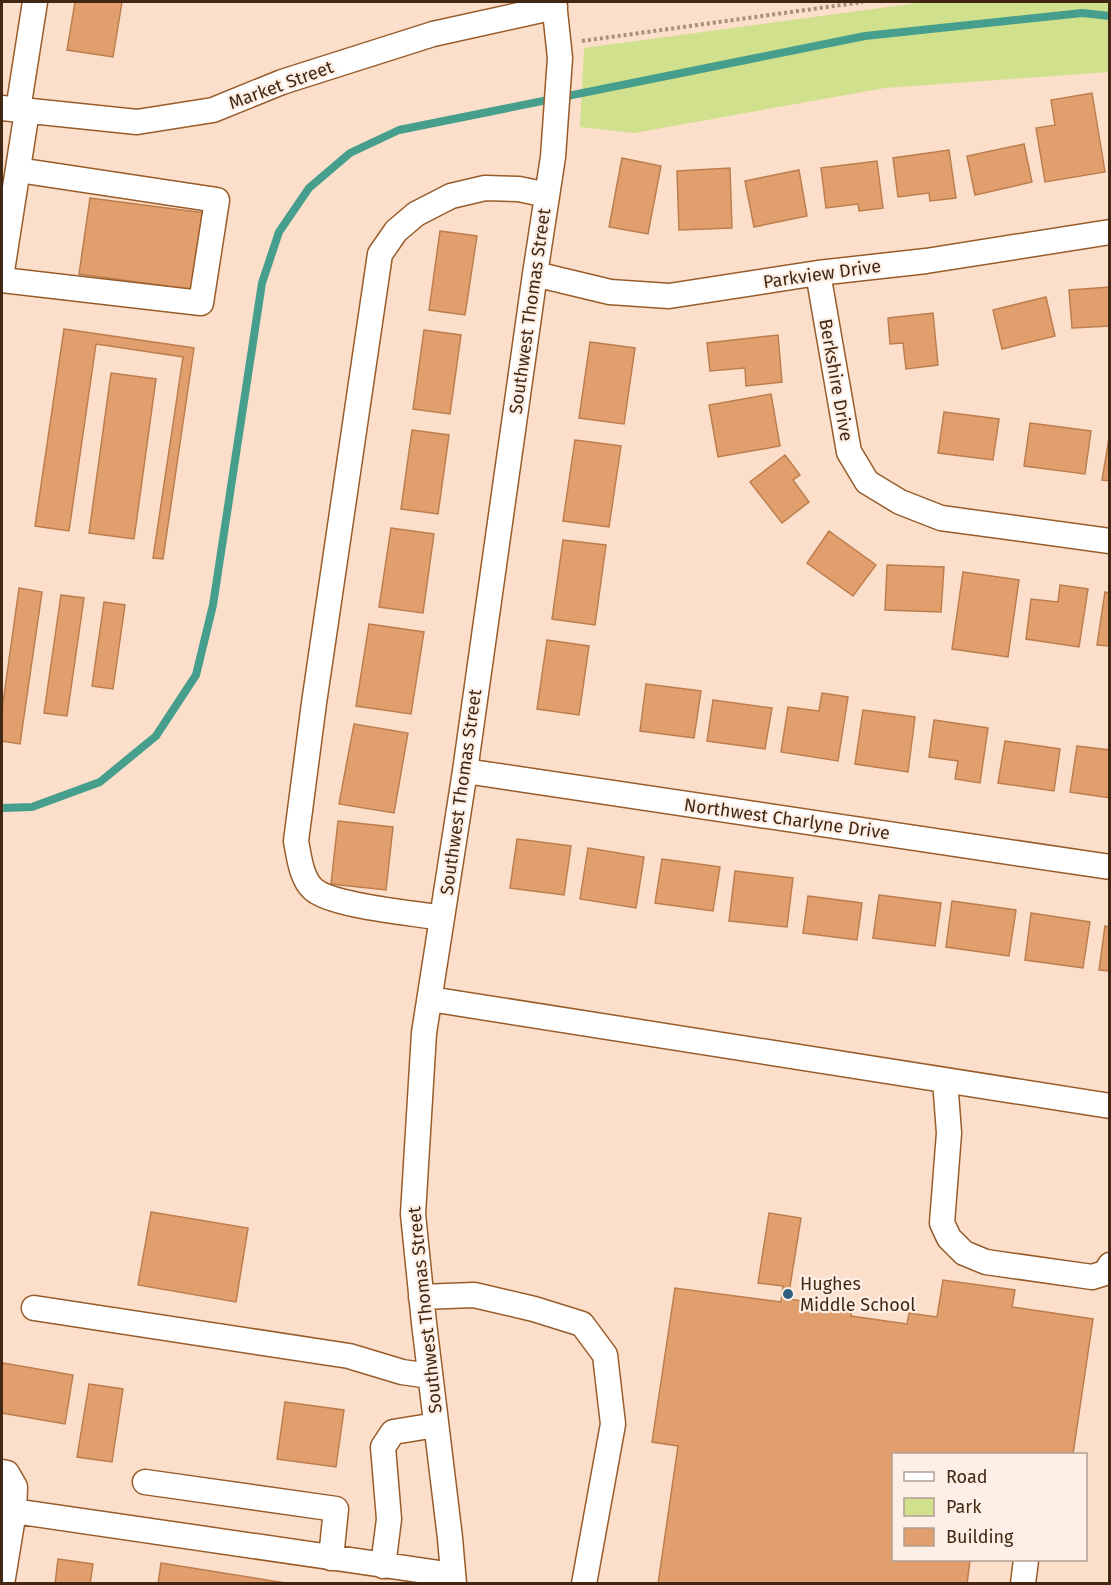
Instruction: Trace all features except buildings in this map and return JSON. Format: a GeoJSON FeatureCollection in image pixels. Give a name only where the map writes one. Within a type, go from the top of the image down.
{"type":"FeatureCollection","features":[{"type":"Feature","properties":{"kind":"street"},"geometry":{"type":"LineString","coordinates":[[2,271],[18,170],[16,110],[35,2]]}},
{"type":"Feature","properties":{"kind":"street","name":"Market Street"},"geometry":{"type":"LineString","coordinates":[[16,110],[137,122],[213,110],[282,82],[433,34],[554,4]]}},
{"type":"Feature","properties":{"kind":"street","name":"Southwest Thomas Street"},"geometry":{"type":"LineString","coordinates":[[453,1579],[413,1214],[424,1033],[465,771],[557,117],[559,51],[554,4]]}},
{"type":"Feature","properties":{"kind":"street"},"geometry":{"type":"LineString","coordinates":[[2,280],[201,303],[217,200],[18,170]]}},
{"type":"Feature","properties":{"kind":"street"},"geometry":{"type":"LineString","coordinates":[[442,918],[335,900],[327,896],[312,888],[302,869],[297,841],[311,724],[360,380],[380,254],[396,231],[416,214],[451,196],[485,188],[519,189],[547,195]]}},
{"type":"Feature","properties":{"kind":"street","name":"Parkview Drive"},"geometry":{"type":"LineString","coordinates":[[535,274],[610,292],[669,296],[818,273],[926,261],[1110,232]]}},
{"type":"Feature","properties":{"kind":"street","name":"Berkshire Drive"},"geometry":{"type":"LineString","coordinates":[[818,273],[849,452],[867,482],[900,502],[941,519],[1110,541]]}},
{"type":"Feature","properties":{"kind":"street","name":"Northwest Charlyne Drive"},"geometry":{"type":"LineString","coordinates":[[465,771],[1110,867]]}},
{"type":"Feature","properties":{"kind":"street"},"geometry":{"type":"LineString","coordinates":[[430,999],[1110,1106]]}},
{"type":"Feature","properties":{"kind":"street"},"geometry":{"type":"LineString","coordinates":[[945,1080],[949,1133],[942,1223],[949,1238],[964,1253],[986,1262],[1092,1277],[1105,1273],[1110,1265]]}},
{"type":"Feature","properties":{"kind":"street"},"geometry":{"type":"LineString","coordinates":[[422,1297],[474,1294],[582,1323],[605,1355],[613,1424],[584,1584]]}},
{"type":"Feature","properties":{"kind":"street"},"geometry":{"type":"LineString","coordinates":[[34,1308],[349,1356],[402,1372],[430,1376]]}},
{"type":"Feature","properties":{"kind":"street"},"geometry":{"type":"LineString","coordinates":[[383,1566],[389,1519],[383,1447],[393,1432],[436,1425]]}},
{"type":"Feature","properties":{"kind":"street"},"geometry":{"type":"LineString","coordinates":[[2,1472],[7,1473],[15,1486],[14,1511],[2,1584]]}},
{"type":"Feature","properties":{"kind":"street"},"geometry":{"type":"LineString","coordinates":[[145,1482],[336,1509],[332,1558]]}},
{"type":"Feature","properties":{"kind":"street"},"geometry":{"type":"LineString","coordinates":[[14,1511],[332,1558],[453,1579]]}},
{"type":"Feature","properties":{"kind":"street"},"geometry":{"type":"LineString","coordinates":[[1023,1584],[1026,1561]]}},
{"type":"Feature","properties":{"kind":"path"},"geometry":{"type":"LineString","coordinates":[[559,51],[863,2]]}},
{"type":"Feature","properties":{"kind":"green space"},"geometry":{"type":"Polygon","coordinates":[[[925,2],[1109,2],[1109,72],[885,88],[634,133],[580,127],[584,48],[925,2]]]}},
{"type":"Feature","properties":{"kind":"waterway"},"geometry":{"type":"LineString","coordinates":[[2,808],[32,807],[100,782],[156,736],[196,675],[213,605],[262,283],[279,232],[309,188],[350,153],[399,130],[865,36],[1082,13],[1110,16]]}},
{"type":"Feature","properties":{"kind":"place","name":"Hughes Middle School"},"geometry":{"type":"Point","coordinates":[788,1294]}}]}
